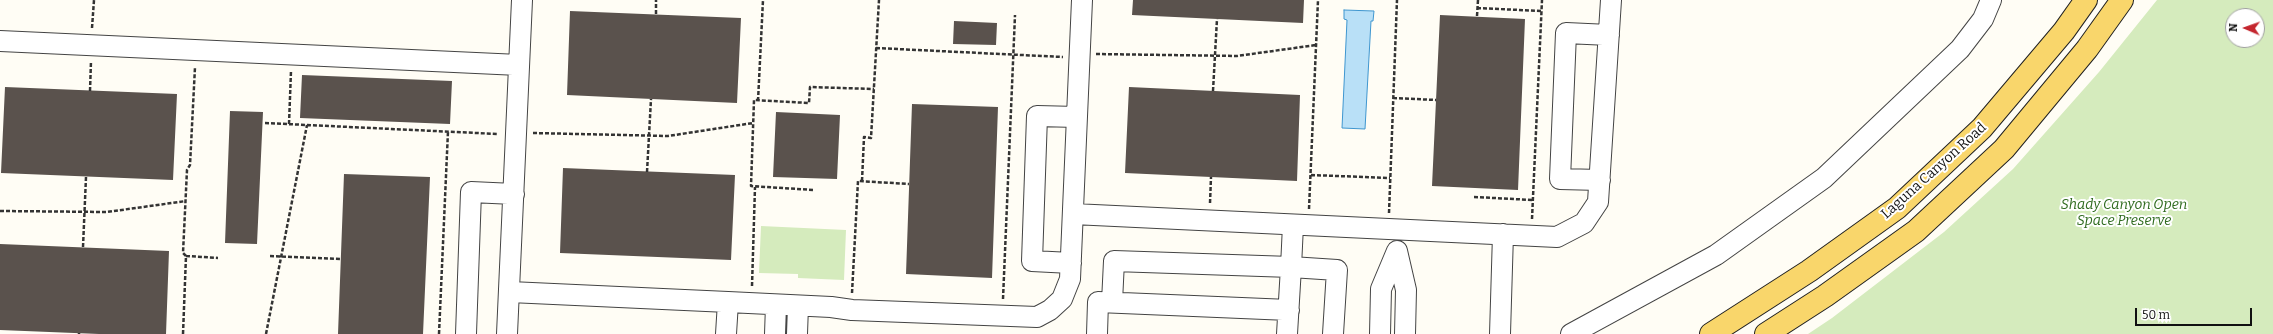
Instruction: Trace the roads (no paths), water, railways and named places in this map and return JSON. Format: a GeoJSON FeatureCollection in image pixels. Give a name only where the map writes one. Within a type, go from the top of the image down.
{"type":"FeatureCollection","features":[{"type":"Feature","properties":{"kind":"main road","name":"Laguna Canyon Road"},"geometry":{"type":"LineString","coordinates":[[1711,334],[1809,271],[1897,208],[1982,128],[2064,31],[2086,0]]}},
{"type":"Feature","properties":{"kind":"main road"},"geometry":{"type":"LineString","coordinates":[[1766,334],[1825,296],[1916,232],[2004,150],[2087,49],[2122,0]]}},
{"type":"Feature","properties":{"kind":"lane"},"geometry":{"type":"LineString","coordinates":[[507,334],[522,0]]}},
{"type":"Feature","properties":{"kind":"lane"},"geometry":{"type":"LineString","coordinates":[[510,292],[831,307],[852,310],[1037,317],[1050,310],[1062,299],[1070,279],[1082,0]]}},
{"type":"Feature","properties":{"kind":"lane"},"geometry":{"type":"LineString","coordinates":[[1073,214],[1557,237],[1584,223],[1598,202],[1611,0]]}},
{"type":"Feature","properties":{"kind":"lane"},"geometry":{"type":"LineString","coordinates":[[1571,334],[1716,255],[1824,178],[1960,49],[1983,19],[1991,0]]}},
{"type":"Feature","properties":{"kind":"lane"},"geometry":{"type":"LineString","coordinates":[[1600,180],[1560,179],[1566,33],[1609,35]]}},
{"type":"Feature","properties":{"kind":"lane"},"geometry":{"type":"LineString","coordinates":[[0,41],[518,65]]}},
{"type":"Feature","properties":{"kind":"lane"},"geometry":{"type":"LineString","coordinates":[[1071,263],[1032,261],[1037,116],[1077,117]]}},
{"type":"Feature","properties":{"kind":"lane"},"geometry":{"type":"LineString","coordinates":[[466,334],[471,192],[514,194]]}},
{"type":"Feature","properties":{"kind":"lane"},"geometry":{"type":"LineString","coordinates":[[1288,334],[1291,267],[1301,225]]}},
{"type":"Feature","properties":{"kind":"lane"},"geometry":{"type":"LineString","coordinates":[[1393,229],[1406,290],[1405,334]]}},
{"type":"Feature","properties":{"kind":"lane"},"geometry":{"type":"LineString","coordinates":[[1500,334],[1503,234]]}},
{"type":"Feature","properties":{"kind":"lane"},"geometry":{"type":"LineString","coordinates":[[1380,334],[1381,289],[1397,251]]}},
{"type":"Feature","properties":{"kind":"lane"},"geometry":{"type":"LineString","coordinates":[[1112,302],[1114,261],[1337,270],[1333,334]]}},
{"type":"Feature","properties":{"kind":"lane"},"geometry":{"type":"LineString","coordinates":[[726,334],[728,302]]}},
{"type":"Feature","properties":{"kind":"lane"},"geometry":{"type":"LineString","coordinates":[[1097,334],[1098,302],[1289,310]]}},
{"type":"Feature","properties":{"kind":"lane"},"geometry":{"type":"LineString","coordinates":[[775,334],[776,305]]}},
{"type":"Feature","properties":{"kind":"lane"},"geometry":{"type":"LineString","coordinates":[[797,334],[798,306]]}},
{"type":"Feature","properties":{"kind":"water"},"geometry":{"type":"Polygon","coordinates":[[[1344,10],[1374,11],[1373,21],[1371,21],[1365,129],[1342,128],[1347,20],[1344,19],[1344,10]]]}},
{"type":"Feature","properties":{"kind":"park label","name":"Shady Canyon Open Space Preserve"},"geometry":{"type":"Point","coordinates":[2124,214]}}]}
